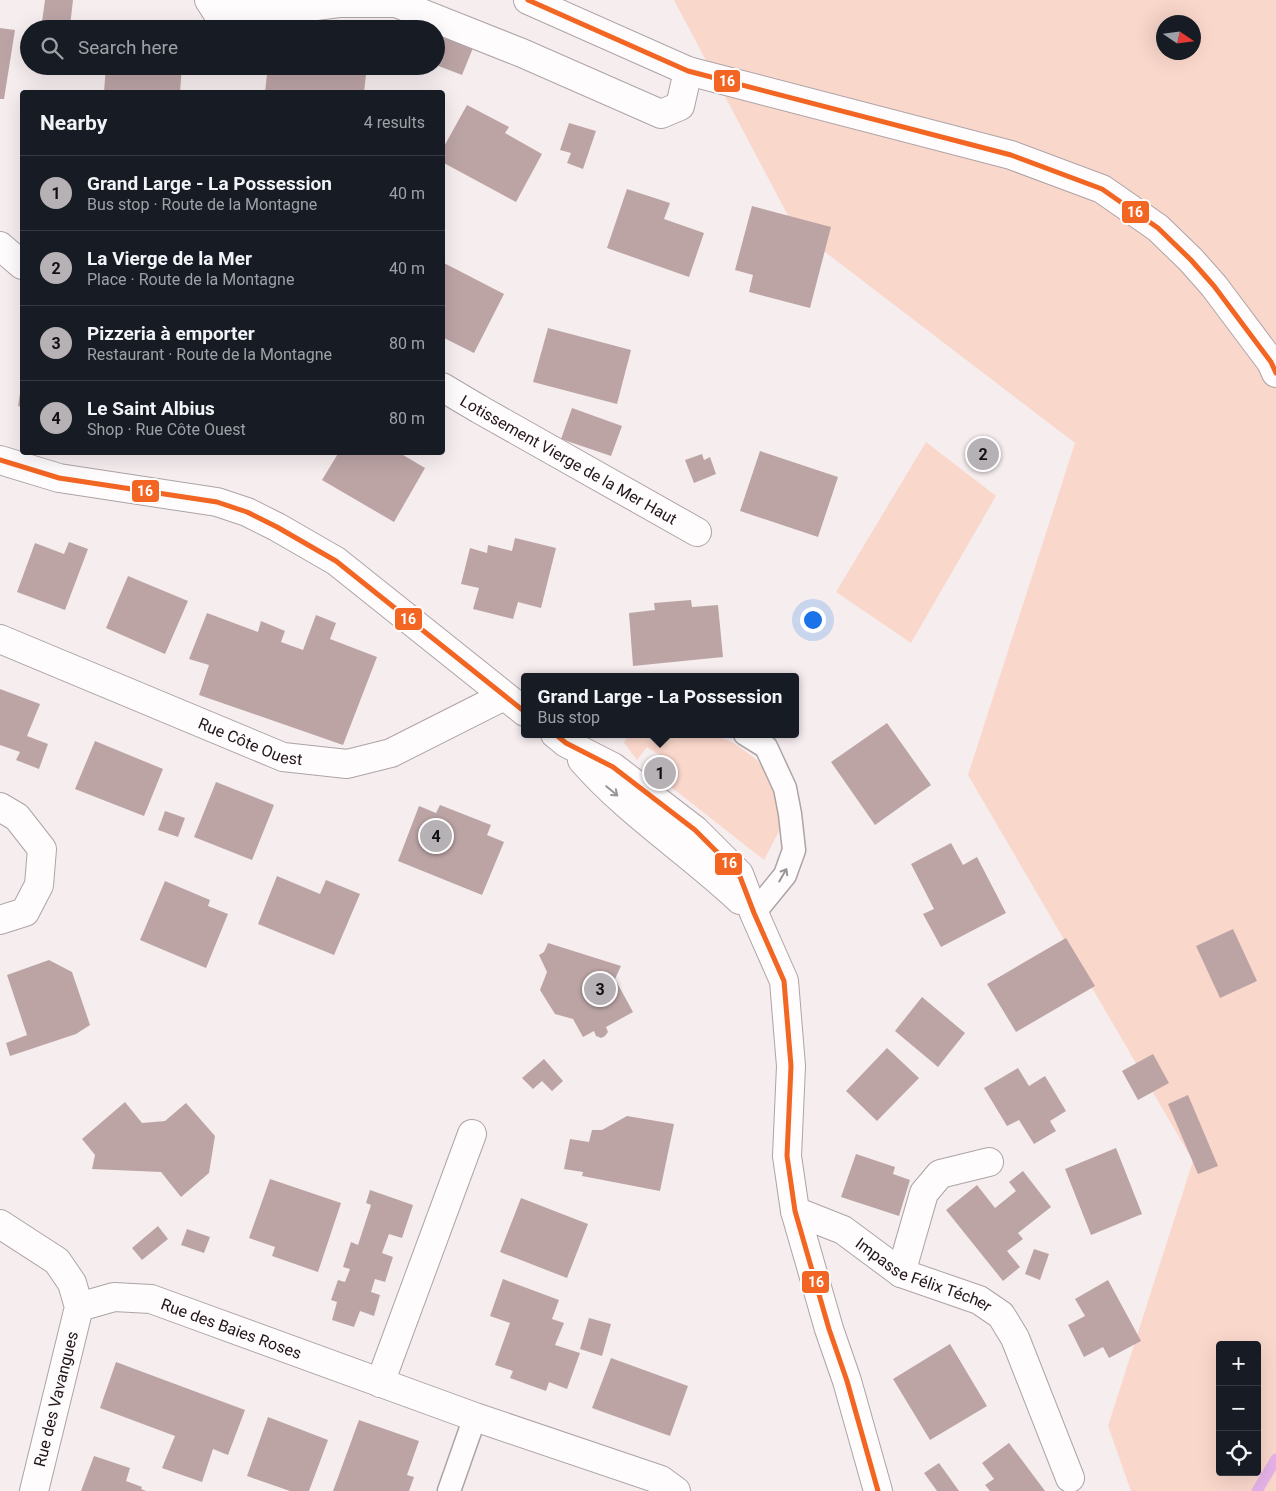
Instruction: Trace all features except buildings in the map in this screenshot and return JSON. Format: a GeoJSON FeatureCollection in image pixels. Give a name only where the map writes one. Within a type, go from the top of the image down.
{"type":"FeatureCollection","features":[{"type":"Feature","properties":{"kind":"street"},"geometry":{"type":"LineString","coordinates":[[208,0],[216,11],[269,12],[339,3],[396,3],[439,20]]}},
{"type":"Feature","properties":{"kind":"street"},"geometry":{"type":"LineString","coordinates":[[528,0],[688,71],[1011,156],[1102,189],[1158,228],[1191,260],[1220,294],[1271,362],[1276,373]]}},
{"type":"Feature","properties":{"kind":"street"},"geometry":{"type":"LineString","coordinates":[[445,22],[522,53],[661,114],[680,106],[688,71]]}},
{"type":"Feature","properties":{"kind":"street"},"geometry":{"type":"LineString","coordinates":[[0,246],[20,263]]}},
{"type":"Feature","properties":{"kind":"street","name":"Lotissement Vierge de la Mer Haut"},"geometry":{"type":"LineString","coordinates":[[445,389],[697,532]]}},
{"type":"Feature","properties":{"kind":"street"},"geometry":{"type":"LineString","coordinates":[[0,460],[59,478],[217,502],[247,512],[336,561],[514,704]]}},
{"type":"Feature","properties":{"kind":"street","name":"Rue Côte Ouest"},"geometry":{"type":"LineString","coordinates":[[0,639],[283,757],[347,764],[391,753],[514,704]]}},
{"type":"Feature","properties":{"kind":"street"},"geometry":{"type":"LineString","coordinates":[[568,738],[601,782],[720,881],[754,913],[784,981],[791,1066],[787,1156],[794,1211],[829,1329],[847,1381],[878,1491]]}},
{"type":"Feature","properties":{"kind":"street"},"geometry":{"type":"LineString","coordinates":[[0,807],[17,817],[42,849],[39,886],[24,912],[0,920]]}},
{"type":"Feature","properties":{"kind":"street"},"geometry":{"type":"LineString","coordinates":[[380,1383],[472,1134]]}},
{"type":"Feature","properties":{"kind":"street"},"geometry":{"type":"LineString","coordinates":[[901,1273],[924,1193],[940,1174],[989,1162]]}},
{"type":"Feature","properties":{"kind":"street","name":"Impasse Félix Técher"},"geometry":{"type":"LineString","coordinates":[[794,1211],[843,1230],[901,1273],[979,1300],[1001,1315],[1015,1338],[1070,1478]]}},
{"type":"Feature","properties":{"kind":"street"},"geometry":{"type":"LineString","coordinates":[[0,1224],[57,1261],[72,1283],[79,1307]]}},
{"type":"Feature","properties":{"kind":"street","name":"Rue des Baies Roses"},"geometry":{"type":"LineString","coordinates":[[79,1307],[114,1297],[151,1299],[475,1417],[661,1480],[676,1491]]}},
{"type":"Feature","properties":{"kind":"street","name":"Rue des Vavangues"},"geometry":{"type":"LineString","coordinates":[[34,1491],[79,1307]]}},
{"type":"Feature","properties":{"kind":"lane"},"geometry":{"type":"LineString","coordinates":[[751,738],[766,747],[785,788],[794,850],[785,875],[754,913]]}},
{"type":"Feature","properties":{"kind":"lane"},"geometry":{"type":"LineString","coordinates":[[449,1491],[475,1417]]}},
{"type":"Feature","properties":{"kind":"shaded area"},"geometry":{"type":"Polygon","coordinates":[[[674,0],[1276,0],[1276,1491],[1131,1491],[1108,1426],[1193,1161],[968,775],[1075,443],[795,229],[674,0]]]}},
{"type":"Feature","properties":{"kind":"shaded area"},"geometry":{"type":"Polygon","coordinates":[[[926,442],[996,496],[911,643],[836,592],[926,442]]]}},
{"type":"Feature","properties":{"kind":"shaded area"},"geometry":{"type":"Polygon","coordinates":[[[626,738],[722,738],[734,743],[757,760],[771,782],[781,808],[779,831],[764,860],[666,783],[674,764],[647,747],[637,760],[624,743],[626,738]]]}},
{"type":"Feature","properties":{"kind":"waterway"},"geometry":{"type":"LineString","coordinates":[[1257,1491],[1276,1459]]}},
{"type":"Feature","properties":{"kind":"transit line","name":"16"},"geometry":{"type":"LineString","coordinates":[[528,0],[688,71],[1011,155],[1102,189],[1158,228],[1191,260],[1214,286],[1271,362],[1276,373]]}},
{"type":"Feature","properties":{"kind":"transit line","name":"16"},"geometry":{"type":"LineString","coordinates":[[0,460],[59,478],[217,502],[247,512],[336,561],[521,709]]}},
{"type":"Feature","properties":{"kind":"transit line","name":"16"},"geometry":{"type":"LineString","coordinates":[[560,738],[613,767],[695,830],[739,874],[784,981],[791,1066],[787,1156],[795,1211],[829,1329],[847,1381],[878,1491]]}},
{"type":"Feature","properties":{"kind":"place","name":"La Vierge de la Mer"},"geometry":{"type":"Point","coordinates":[983,454]}},
{"type":"Feature","properties":{"kind":"place","name":"Grand Large - La Possession"},"geometry":{"type":"Point","coordinates":[660,773]}},
{"type":"Feature","properties":{"kind":"place","name":"Le Saint Albius"},"geometry":{"type":"Point","coordinates":[436,836]}},
{"type":"Feature","properties":{"kind":"place","name":"Pizzeria à emporter"},"geometry":{"type":"Point","coordinates":[600,989]}}]}
